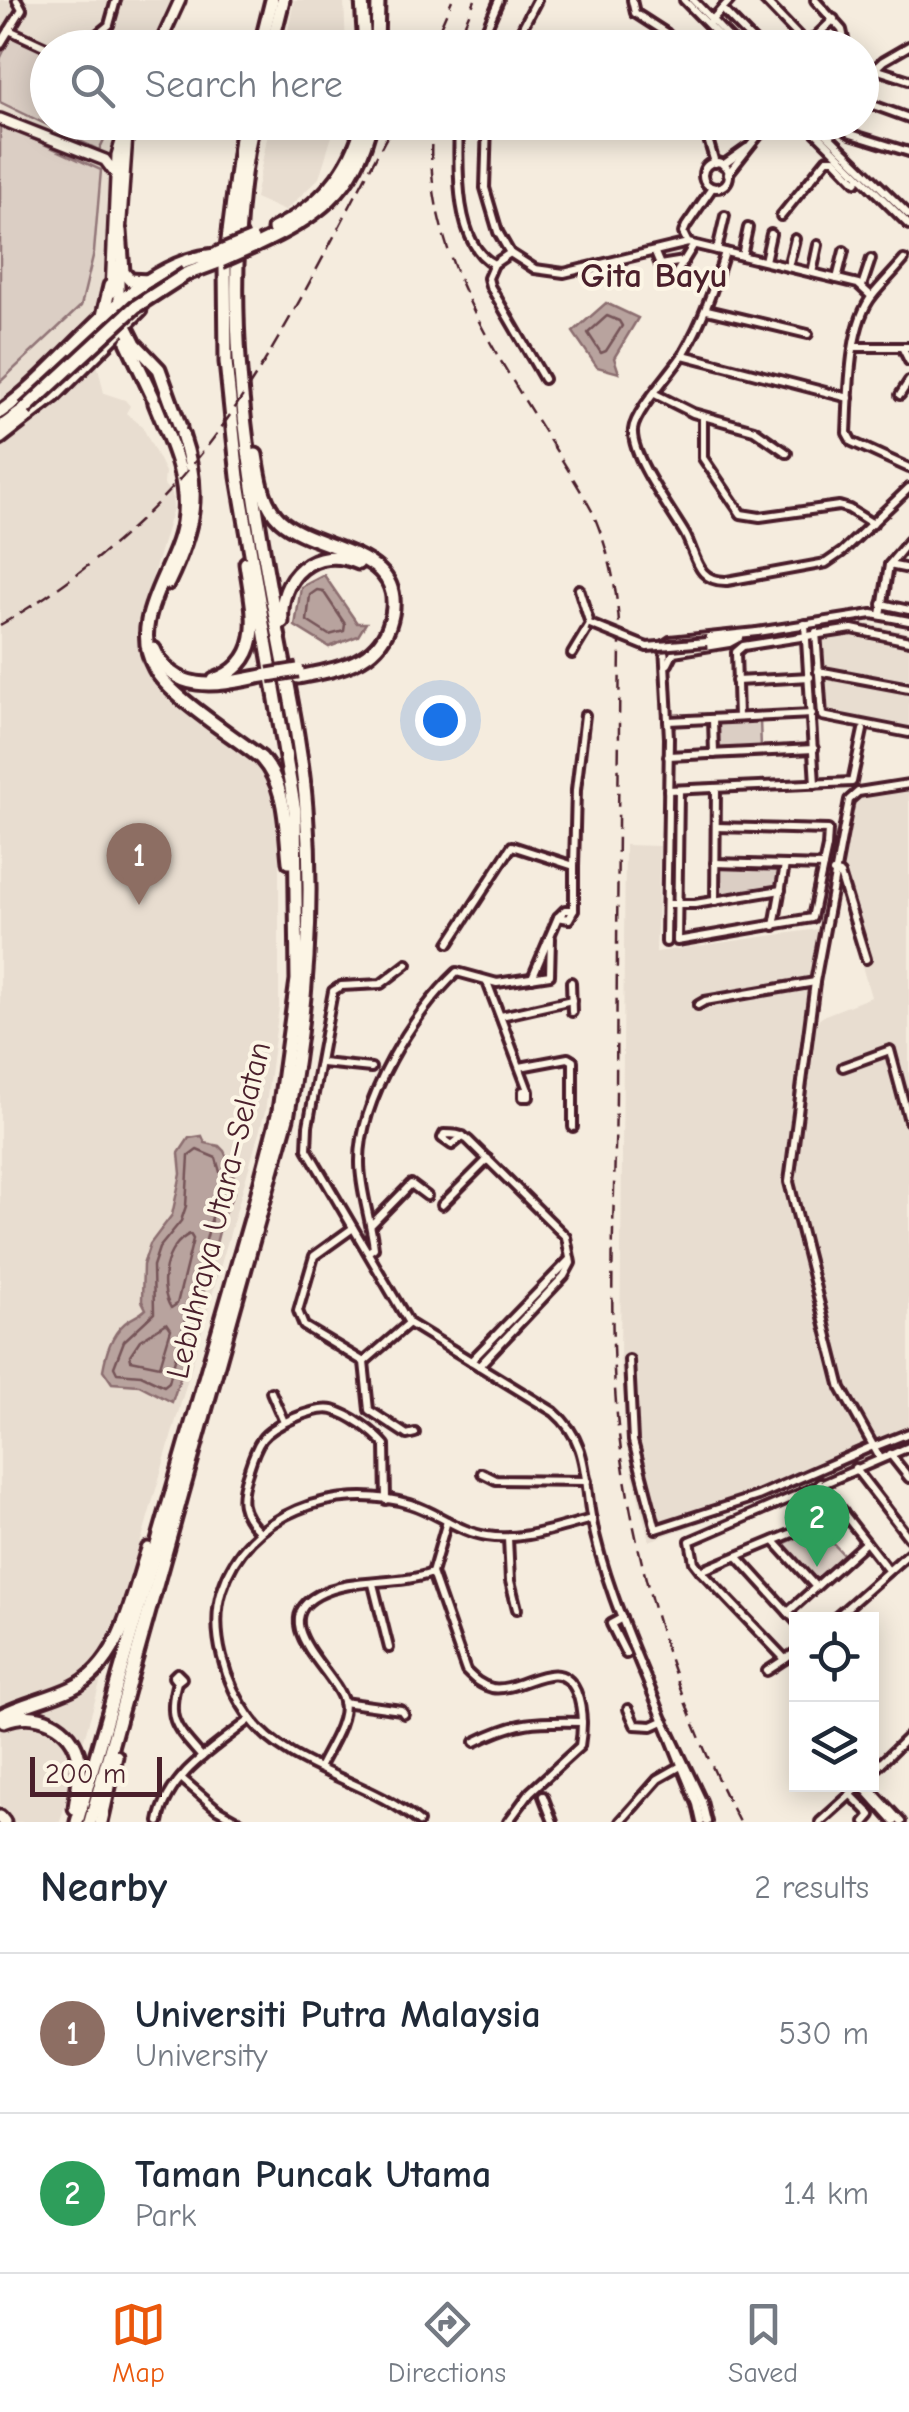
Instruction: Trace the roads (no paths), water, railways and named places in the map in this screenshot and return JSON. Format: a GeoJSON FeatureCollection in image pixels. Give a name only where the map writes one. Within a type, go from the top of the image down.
{"type":"FeatureCollection","features":[{"type":"Feature","properties":{"kind":"highway"},"geometry":{"type":"LineString","coordinates":[[264,30],[272,0]]}},
{"type":"Feature","properties":{"kind":"highway"},"geometry":{"type":"LineString","coordinates":[[276,30],[283,0]]}},
{"type":"Feature","properties":{"kind":"highway"},"geometry":{"type":"LineString","coordinates":[[362,0],[364,30]]}},
{"type":"Feature","properties":{"kind":"highway"},"geometry":{"type":"LineString","coordinates":[[378,0],[378,30]]}},
{"type":"Feature","properties":{"kind":"highway","name":"Lebuhraya Utara–Selatan"},"geometry":{"type":"LineString","coordinates":[[75,1822],[251,1219],[279,1111],[296,996],[294,811],[238,478],[224,319],[228,228],[240,140]]}},
{"type":"Feature","properties":{"kind":"highway","name":"Lebuhraya Utara–Selatan"},"geometry":{"type":"LineString","coordinates":[[90,1822],[287,1118],[300,1047],[310,919],[306,807],[240,388],[238,233],[249,140]]}},
{"type":"Feature","properties":{"kind":"highway"},"geometry":{"type":"LineString","coordinates":[[254,242],[327,192],[347,164],[356,140]]}},
{"type":"Feature","properties":{"kind":"highway"},"geometry":{"type":"LineString","coordinates":[[0,424],[25,406],[131,302],[218,256],[296,227],[338,192],[359,160],[365,140]]}},
{"type":"Feature","properties":{"kind":"highway"},"geometry":{"type":"LineString","coordinates":[[120,231],[123,272],[130,280],[148,281]]}},
{"type":"Feature","properties":{"kind":"highway"},"geometry":{"type":"LineString","coordinates":[[0,412],[148,281],[186,261],[218,256]]}},
{"type":"Feature","properties":{"kind":"highway"},"geometry":{"type":"LineString","coordinates":[[0,438],[54,396],[149,302],[191,277],[189,271]]}},
{"type":"Feature","properties":{"kind":"highway"},"geometry":{"type":"LineString","coordinates":[[99,324],[106,312],[110,286]]}},
{"type":"Feature","properties":{"kind":"highway"},"geometry":{"type":"LineString","coordinates":[[138,352],[136,326],[149,302]]}},
{"type":"Feature","properties":{"kind":"highway"},"geometry":{"type":"LineString","coordinates":[[116,308],[138,352],[180,466],[185,496],[183,526],[147,624],[152,662],[174,690],[272,770],[282,794],[298,926]]}},
{"type":"Feature","properties":{"kind":"highway"},"geometry":{"type":"LineString","coordinates":[[99,324],[111,326],[110,340]]}},
{"type":"Feature","properties":{"kind":"highway"},"geometry":{"type":"LineString","coordinates":[[82,369],[110,346],[138,352],[159,370],[181,430],[192,463],[193,512],[186,541],[156,610],[152,638],[161,663],[190,683],[212,685],[352,664],[372,651],[388,626],[392,605],[386,581],[372,563],[296,530],[272,512],[264,496],[247,401],[240,388]]}},
{"type":"Feature","properties":{"kind":"highway"},"geometry":{"type":"LineString","coordinates":[[190,683],[229,674],[251,646],[254,625],[236,490],[238,478]]}},
{"type":"Feature","properties":{"kind":"highway"},"geometry":{"type":"LineString","coordinates":[[297,737],[299,726],[282,621],[284,593],[294,574],[315,559],[341,556],[360,563],[383,591],[386,606],[378,634],[365,649],[343,661],[298,673]]}},
{"type":"Feature","properties":{"kind":"highway"},"geometry":{"type":"LineString","coordinates":[[152,662],[170,681],[189,690],[214,691],[268,678]]}},
{"type":"Feature","properties":{"kind":"highway"},"geometry":{"type":"LineString","coordinates":[[0,1720],[73,1688],[103,1662],[122,1626],[160,1512],[170,1497]]}},
{"type":"Feature","properties":{"kind":"highway"},"geometry":{"type":"LineString","coordinates":[[101,1822],[136,1654]]}},
{"type":"Feature","properties":{"kind":"highway"},"geometry":{"type":"LineString","coordinates":[[0,1720],[39,1717],[65,1732],[79,1760],[75,1822]]}},
{"type":"Feature","properties":{"kind":"main road"},"geometry":{"type":"LineString","coordinates":[[166,30],[180,0]]}},
{"type":"Feature","properties":{"kind":"main road"},"geometry":{"type":"LineString","coordinates":[[0,118],[30,130]]}},
{"type":"Feature","properties":{"kind":"main road"},"geometry":{"type":"LineString","coordinates":[[55,140],[105,160],[115,174]]}},
{"type":"Feature","properties":{"kind":"main road"},"geometry":{"type":"LineString","coordinates":[[116,308],[110,286],[116,155],[121,140]]}},
{"type":"Feature","properties":{"kind":"main road"},"geometry":{"type":"LineString","coordinates":[[116,308],[126,140]]}},
{"type":"Feature","properties":{"kind":"street"},"geometry":{"type":"LineString","coordinates":[[0,44],[22,9],[17,0]]}},
{"type":"Feature","properties":{"kind":"street"},"geometry":{"type":"LineString","coordinates":[[103,30],[109,25],[116,0]]}},
{"type":"Feature","properties":{"kind":"street"},"geometry":{"type":"LineString","coordinates":[[486,30],[499,0]]}},
{"type":"Feature","properties":{"kind":"street"},"geometry":{"type":"LineString","coordinates":[[521,30],[537,0]]}},
{"type":"Feature","properties":{"kind":"street"},"geometry":{"type":"LineString","coordinates":[[632,0],[635,13],[661,30]]}},
{"type":"Feature","properties":{"kind":"street"},"geometry":{"type":"LineString","coordinates":[[684,0],[719,30]]}},
{"type":"Feature","properties":{"kind":"street"},"geometry":{"type":"LineString","coordinates":[[693,0],[716,30]]}},
{"type":"Feature","properties":{"kind":"street"},"geometry":{"type":"LineString","coordinates":[[710,22],[730,0]]}},
{"type":"Feature","properties":{"kind":"street"},"geometry":{"type":"LineString","coordinates":[[764,0],[791,30]]}},
{"type":"Feature","properties":{"kind":"street"},"geometry":{"type":"LineString","coordinates":[[815,0],[842,30]]}},
{"type":"Feature","properties":{"kind":"street"},"geometry":{"type":"LineString","coordinates":[[722,9],[742,30]]}},
{"type":"Feature","properties":{"kind":"street"},"geometry":{"type":"LineString","coordinates":[[822,30],[834,18]]}},
{"type":"Feature","properties":{"kind":"street"},"geometry":{"type":"LineString","coordinates":[[9,30],[30,40]]}},
{"type":"Feature","properties":{"kind":"street"},"geometry":{"type":"LineString","coordinates":[[879,66],[909,46]]}},
{"type":"Feature","properties":{"kind":"street"},"geometry":{"type":"LineString","coordinates":[[879,71],[909,80]]}},
{"type":"Feature","properties":{"kind":"street"},"geometry":{"type":"LineString","coordinates":[[879,107],[909,118]]}},
{"type":"Feature","properties":{"kind":"street"},"geometry":{"type":"LineString","coordinates":[[459,140],[459,196],[474,248],[494,264]]}},
{"type":"Feature","properties":{"kind":"street"},"geometry":{"type":"LineString","coordinates":[[486,140],[486,188],[498,232],[510,253],[536,269],[550,273],[691,245],[862,286],[871,296]]}},
{"type":"Feature","properties":{"kind":"street"},"geometry":{"type":"LineString","coordinates":[[709,140],[719,164],[728,174]]}},
{"type":"Feature","properties":{"kind":"street"},"geometry":{"type":"LineString","coordinates":[[691,245],[684,233],[686,226],[712,188],[722,186],[754,140]]}},
{"type":"Feature","properties":{"kind":"street"},"geometry":{"type":"LineString","coordinates":[[823,140],[909,225]]}},
{"type":"Feature","properties":{"kind":"street"},"geometry":{"type":"LineString","coordinates":[[832,140],[909,216]]}},
{"type":"Feature","properties":{"kind":"street"},"geometry":{"type":"LineString","coordinates":[[870,140],[909,152]]}},
{"type":"Feature","properties":{"kind":"street"},"geometry":{"type":"LineString","coordinates":[[712,188],[703,174],[707,166],[719,164],[747,148]]}},
{"type":"Feature","properties":{"kind":"street"},"geometry":{"type":"LineString","coordinates":[[781,216],[827,159],[834,158],[856,182],[860,177]]}},
{"type":"Feature","properties":{"kind":"street"},"geometry":{"type":"LineString","coordinates":[[725,216],[707,310],[633,433],[705,576],[727,580],[826,563],[909,488]]}},
{"type":"Feature","properties":{"kind":"street"},"geometry":{"type":"LineString","coordinates":[[742,256],[748,228]]}},
{"type":"Feature","properties":{"kind":"street"},"geometry":{"type":"LineString","coordinates":[[765,262],[771,234]]}},
{"type":"Feature","properties":{"kind":"street"},"geometry":{"type":"LineString","coordinates":[[788,267],[794,240]]}},
{"type":"Feature","properties":{"kind":"street"},"geometry":{"type":"LineString","coordinates":[[677,272],[691,245]]}},
{"type":"Feature","properties":{"kind":"street"},"geometry":{"type":"LineString","coordinates":[[812,273],[818,245]]}},
{"type":"Feature","properties":{"kind":"street"},"geometry":{"type":"LineString","coordinates":[[837,279],[844,251]]}},
{"type":"Feature","properties":{"kind":"street"},"geometry":{"type":"LineString","coordinates":[[510,253],[494,264],[488,278],[490,286],[544,378]]}},
{"type":"Feature","properties":{"kind":"street"},"geometry":{"type":"LineString","coordinates":[[655,253],[660,264],[684,261]]}},
{"type":"Feature","properties":{"kind":"street"},"geometry":{"type":"LineString","coordinates":[[862,286],[871,259]]}},
{"type":"Feature","properties":{"kind":"street"},"geometry":{"type":"LineString","coordinates":[[904,260],[871,296],[854,346],[849,438],[909,468]]}},
{"type":"Feature","properties":{"kind":"street"},"geometry":{"type":"LineString","coordinates":[[707,310],[808,334]]}},
{"type":"Feature","properties":{"kind":"street"},"geometry":{"type":"LineString","coordinates":[[854,346],[906,348],[909,361]]}},
{"type":"Feature","properties":{"kind":"street"},"geometry":{"type":"LineString","coordinates":[[683,355],[849,398]]}},
{"type":"Feature","properties":{"kind":"street"},"geometry":{"type":"LineString","coordinates":[[900,395],[909,381]]}},
{"type":"Feature","properties":{"kind":"street"},"geometry":{"type":"LineString","coordinates":[[655,394],[703,416],[754,430],[788,453]]}},
{"type":"Feature","properties":{"kind":"street"},"geometry":{"type":"LineString","coordinates":[[703,416],[703,458],[740,514],[760,517],[838,506],[872,524]]}},
{"type":"Feature","properties":{"kind":"street"},"geometry":{"type":"LineString","coordinates":[[881,615],[888,565],[909,541]]}},
{"type":"Feature","properties":{"kind":"street"},"geometry":{"type":"LineString","coordinates":[[888,565],[909,569]]}},
{"type":"Feature","properties":{"kind":"street"},"geometry":{"type":"LineString","coordinates":[[572,654],[590,624],[580,588]]}},
{"type":"Feature","properties":{"kind":"street"},"geometry":{"type":"LineString","coordinates":[[882,604],[909,610]]}},
{"type":"Feature","properties":{"kind":"street"},"geometry":{"type":"LineString","coordinates":[[590,624],[647,647],[707,642],[872,614],[909,621]]}},
{"type":"Feature","properties":{"kind":"street"},"geometry":{"type":"LineString","coordinates":[[814,623],[810,677],[816,784]]}},
{"type":"Feature","properties":{"kind":"street"},"geometry":{"type":"LineString","coordinates":[[805,624],[812,634],[822,716],[909,732]]}},
{"type":"Feature","properties":{"kind":"street"},"geometry":{"type":"LineString","coordinates":[[738,717],[739,648],[852,629],[909,641]]}},
{"type":"Feature","properties":{"kind":"street"},"geometry":{"type":"LineString","coordinates":[[666,942],[666,642],[758,632]]}},
{"type":"Feature","properties":{"kind":"street"},"geometry":{"type":"LineString","coordinates":[[667,666],[674,652],[730,644],[743,635]]}},
{"type":"Feature","properties":{"kind":"street"},"geometry":{"type":"LineString","coordinates":[[818,672],[909,688]]}},
{"type":"Feature","properties":{"kind":"street"},"geometry":{"type":"LineString","coordinates":[[736,682],[810,677]]}},
{"type":"Feature","properties":{"kind":"street"},"geometry":{"type":"LineString","coordinates":[[668,721],[812,714]]}},
{"type":"Feature","properties":{"kind":"street"},"geometry":{"type":"LineString","coordinates":[[532,979],[558,917],[565,910],[574,910],[576,790],[585,715]]}},
{"type":"Feature","properties":{"kind":"street"},"geometry":{"type":"LineString","coordinates":[[712,719],[714,754]]}},
{"type":"Feature","properties":{"kind":"street"},"geometry":{"type":"LineString","coordinates":[[668,790],[852,782],[864,730]]}},
{"type":"Feature","properties":{"kind":"street"},"geometry":{"type":"LineString","coordinates":[[668,756],[814,750]]}},
{"type":"Feature","properties":{"kind":"street"},"geometry":{"type":"LineString","coordinates":[[880,1458],[841,1388],[789,1182],[815,982],[846,809],[853,794],[909,784]]}},
{"type":"Feature","properties":{"kind":"street"},"geometry":{"type":"LineString","coordinates":[[715,901],[716,788]]}},
{"type":"Feature","properties":{"kind":"street"},"geometry":{"type":"LineString","coordinates":[[678,790],[676,937],[681,942],[809,920],[814,914],[828,830],[716,826]]}},
{"type":"Feature","properties":{"kind":"street"},"geometry":{"type":"LineString","coordinates":[[449,944],[512,846],[574,866]]}},
{"type":"Feature","properties":{"kind":"street"},"geometry":{"type":"LineString","coordinates":[[715,863],[824,866]]}},
{"type":"Feature","properties":{"kind":"street"},"geometry":{"type":"LineString","coordinates":[[774,926],[785,865]]}},
{"type":"Feature","properties":{"kind":"street"},"geometry":{"type":"LineString","coordinates":[[833,872],[840,874],[866,959]]}},
{"type":"Feature","properties":{"kind":"street"},"geometry":{"type":"LineString","coordinates":[[667,904],[676,906],[781,890]]}},
{"type":"Feature","properties":{"kind":"street"},"geometry":{"type":"LineString","coordinates":[[368,1252],[374,1248],[360,1162],[373,1093],[402,1040],[454,975],[462,972],[488,982],[551,974],[551,938]]}},
{"type":"Feature","properties":{"kind":"street"},"geometry":{"type":"LineString","coordinates":[[408,964],[382,984],[336,987],[308,1126],[308,1149],[408,1323],[568,1424],[578,1441],[592,1519],[622,1618],[704,1822]]}},
{"type":"Feature","properties":{"kind":"street"},"geometry":{"type":"LineString","coordinates":[[488,982],[528,1090]]}},
{"type":"Feature","properties":{"kind":"street"},"geometry":{"type":"LineString","coordinates":[[571,982],[572,1012]]}},
{"type":"Feature","properties":{"kind":"street"},"geometry":{"type":"LineString","coordinates":[[698,1005],[815,982]]}},
{"type":"Feature","properties":{"kind":"street"},"geometry":{"type":"LineString","coordinates":[[501,1016],[572,1000]]}},
{"type":"Feature","properties":{"kind":"street"},"geometry":{"type":"LineString","coordinates":[[843,1068],[890,1050],[909,1120]]}},
{"type":"Feature","properties":{"kind":"street"},"geometry":{"type":"LineString","coordinates":[[520,1066],[572,1060],[573,1126]]}},
{"type":"Feature","properties":{"kind":"street"},"geometry":{"type":"LineString","coordinates":[[322,1063],[371,1068]]}},
{"type":"Feature","properties":{"kind":"street"},"geometry":{"type":"LineString","coordinates":[[463,1136],[566,1237],[571,1258],[479,1366]]}},
{"type":"Feature","properties":{"kind":"street"},"geometry":{"type":"LineString","coordinates":[[442,1205],[488,1160]]}},
{"type":"Feature","properties":{"kind":"street"},"geometry":{"type":"LineString","coordinates":[[371,1224],[411,1184],[427,1196]]}},
{"type":"Feature","properties":{"kind":"street"},"geometry":{"type":"LineString","coordinates":[[353,1228],[314,1256],[298,1311],[304,1326],[364,1362]]}},
{"type":"Feature","properties":{"kind":"street"},"geometry":{"type":"LineString","coordinates":[[470,1362],[562,1273]]}},
{"type":"Feature","properties":{"kind":"street"},"geometry":{"type":"LineString","coordinates":[[364,1362],[408,1323]]}},
{"type":"Feature","properties":{"kind":"street"},"geometry":{"type":"LineString","coordinates":[[629,1360],[634,1441],[656,1530],[758,1496],[909,1433]]}},
{"type":"Feature","properties":{"kind":"street"},"geometry":{"type":"LineString","coordinates":[[364,1362],[369,1410],[407,1434],[415,1434]]}},
{"type":"Feature","properties":{"kind":"street"},"geometry":{"type":"LineString","coordinates":[[271,1392],[284,1422]]}},
{"type":"Feature","properties":{"kind":"street"},"geometry":{"type":"LineString","coordinates":[[259,1531],[246,1517],[241,1493],[260,1442],[284,1422],[331,1410],[362,1425],[385,1445],[386,1500]]}},
{"type":"Feature","properties":{"kind":"street"},"geometry":{"type":"LineString","coordinates":[[784,1659],[701,1571],[694,1562],[690,1541],[909,1447]]}},
{"type":"Feature","properties":{"kind":"street"},"geometry":{"type":"LineString","coordinates":[[890,1454],[909,1478]]}},
{"type":"Feature","properties":{"kind":"street"},"geometry":{"type":"LineString","coordinates":[[855,1468],[909,1538]]}},
{"type":"Feature","properties":{"kind":"street"},"geometry":{"type":"LineString","coordinates":[[482,1473],[496,1480],[587,1481]]}},
{"type":"Feature","properties":{"kind":"street"},"geometry":{"type":"LineString","coordinates":[[820,1483],[888,1570]]}},
{"type":"Feature","properties":{"kind":"street"},"geometry":{"type":"LineString","coordinates":[[419,1822],[388,1801],[278,1744],[251,1719],[226,1669],[218,1643],[216,1621],[226,1577],[259,1531],[280,1517],[323,1502],[386,1500],[412,1505],[467,1531],[508,1538],[592,1519]]}},
{"type":"Feature","properties":{"kind":"street"},"geometry":{"type":"LineString","coordinates":[[701,1571],[843,1512]]}},
{"type":"Feature","properties":{"kind":"street"},"geometry":{"type":"LineString","coordinates":[[447,1521],[432,1573],[466,1671],[477,1683],[494,1689],[561,1674],[573,1685],[582,1722],[577,1750],[530,1792],[508,1822]]}},
{"type":"Feature","properties":{"kind":"street"},"geometry":{"type":"LineString","coordinates":[[508,1538],[510,1582],[517,1609]]}},
{"type":"Feature","properties":{"kind":"street"},"geometry":{"type":"LineString","coordinates":[[774,1541],[814,1586]]}},
{"type":"Feature","properties":{"kind":"street"},"geometry":{"type":"LineString","coordinates":[[738,1556],[788,1612],[866,1542]]}},
{"type":"Feature","properties":{"kind":"street"},"geometry":{"type":"LineString","coordinates":[[842,1612],[909,1553]]}},
{"type":"Feature","properties":{"kind":"street"},"geometry":{"type":"LineString","coordinates":[[344,1703],[401,1710],[404,1714],[344,1703],[306,1646],[300,1617],[304,1606],[314,1596],[349,1586],[405,1581],[432,1573]]}},
{"type":"Feature","properties":{"kind":"street"},"geometry":{"type":"LineString","coordinates":[[373,1584],[389,1648]]}},
{"type":"Feature","properties":{"kind":"street"},"geometry":{"type":"LineString","coordinates":[[622,1618],[611,1624],[626,1654]]}},
{"type":"Feature","properties":{"kind":"street"},"geometry":{"type":"LineString","coordinates":[[767,1671],[789,1656]]}},
{"type":"Feature","properties":{"kind":"street"},"geometry":{"type":"LineString","coordinates":[[177,1682],[171,1703],[173,1720],[202,1757]]}},
{"type":"Feature","properties":{"kind":"street"},"geometry":{"type":"LineString","coordinates":[[320,1766],[344,1703]]}},
{"type":"Feature","properties":{"kind":"street"},"geometry":{"type":"LineString","coordinates":[[628,1708],[636,1725],[656,1725],[664,1720]]}},
{"type":"Feature","properties":{"kind":"street"},"geometry":{"type":"LineString","coordinates":[[159,1822],[164,1800],[181,1778],[251,1719]]}},
{"type":"Feature","properties":{"kind":"street"},"geometry":{"type":"LineString","coordinates":[[474,1742],[505,1726],[582,1722]]}},
{"type":"Feature","properties":{"kind":"street"},"geometry":{"type":"LineString","coordinates":[[879,1763],[909,1734]]}},
{"type":"Feature","properties":{"kind":"street"},"geometry":{"type":"LineString","coordinates":[[620,1822],[658,1779],[683,1765]]}},
{"type":"Feature","properties":{"kind":"street"},"geometry":{"type":"LineString","coordinates":[[181,1778],[217,1809],[240,1822]]}},
{"type":"Feature","properties":{"kind":"street"},"geometry":{"type":"LineString","coordinates":[[820,1822],[853,1792]]}},
{"type":"Feature","properties":{"kind":"street"},"geometry":{"type":"LineString","coordinates":[[869,1792],[894,1819]]}},
{"type":"Feature","properties":{"kind":"street"},"geometry":{"type":"LineString","coordinates":[[850,1794],[871,1815],[865,1822]]}},
{"type":"Feature","properties":{"kind":"street"},"geometry":{"type":"LineString","coordinates":[[543,1796],[553,1822]]}},
{"type":"Feature","properties":{"kind":"water"},"geometry":{"type":"Polygon","coordinates":[[[606,303],[638,318],[614,358],[619,373],[597,367],[573,332],[606,303]]]}},
{"type":"Feature","properties":{"kind":"water"},"geometry":{"type":"Polygon","coordinates":[[[324,575],[357,623],[366,623],[358,636],[329,647],[295,626],[301,587],[324,575]]]}},
{"type":"Feature","properties":{"kind":"water"},"geometry":{"type":"Polygon","coordinates":[[[202,1136],[205,1143],[224,1151],[233,1171],[235,1190],[223,1216],[172,1402],[139,1385],[112,1383],[103,1370],[116,1333],[146,1309],[142,1301],[143,1265],[150,1244],[172,1215],[181,1174],[179,1153],[189,1138],[202,1136]]]}},
{"type":"Feature","properties":{"kind":"railway"},"geometry":{"type":"LineString","coordinates":[[439,30],[452,0]]}},
{"type":"Feature","properties":{"kind":"railway"},"geometry":{"type":"LineString","coordinates":[[462,30],[475,0]]}},
{"type":"Feature","properties":{"kind":"railway"},"geometry":{"type":"LineString","coordinates":[[0,625],[62,585],[121,538],[199,457],[269,354],[385,140]]}},
{"type":"Feature","properties":{"kind":"railway"},"geometry":{"type":"LineString","coordinates":[[433,140],[432,175],[441,227],[458,277],[481,326],[592,511],[613,576],[620,645],[612,1301],[618,1426],[634,1529],[660,1629],[695,1727],[739,1822]]}},
{"type":"Feature","properties":{"kind":"place","name":"Universiti Putra Malaysia"},"geometry":{"type":"Point","coordinates":[139,905]}},
{"type":"Feature","properties":{"kind":"place","name":"Taman Puncak Utama"},"geometry":{"type":"Point","coordinates":[817,1567]}},
{"type":"Feature","properties":{"kind":"district","name":"Gita Bayu"},"geometry":{"type":"Point","coordinates":[654,275]}}]}
